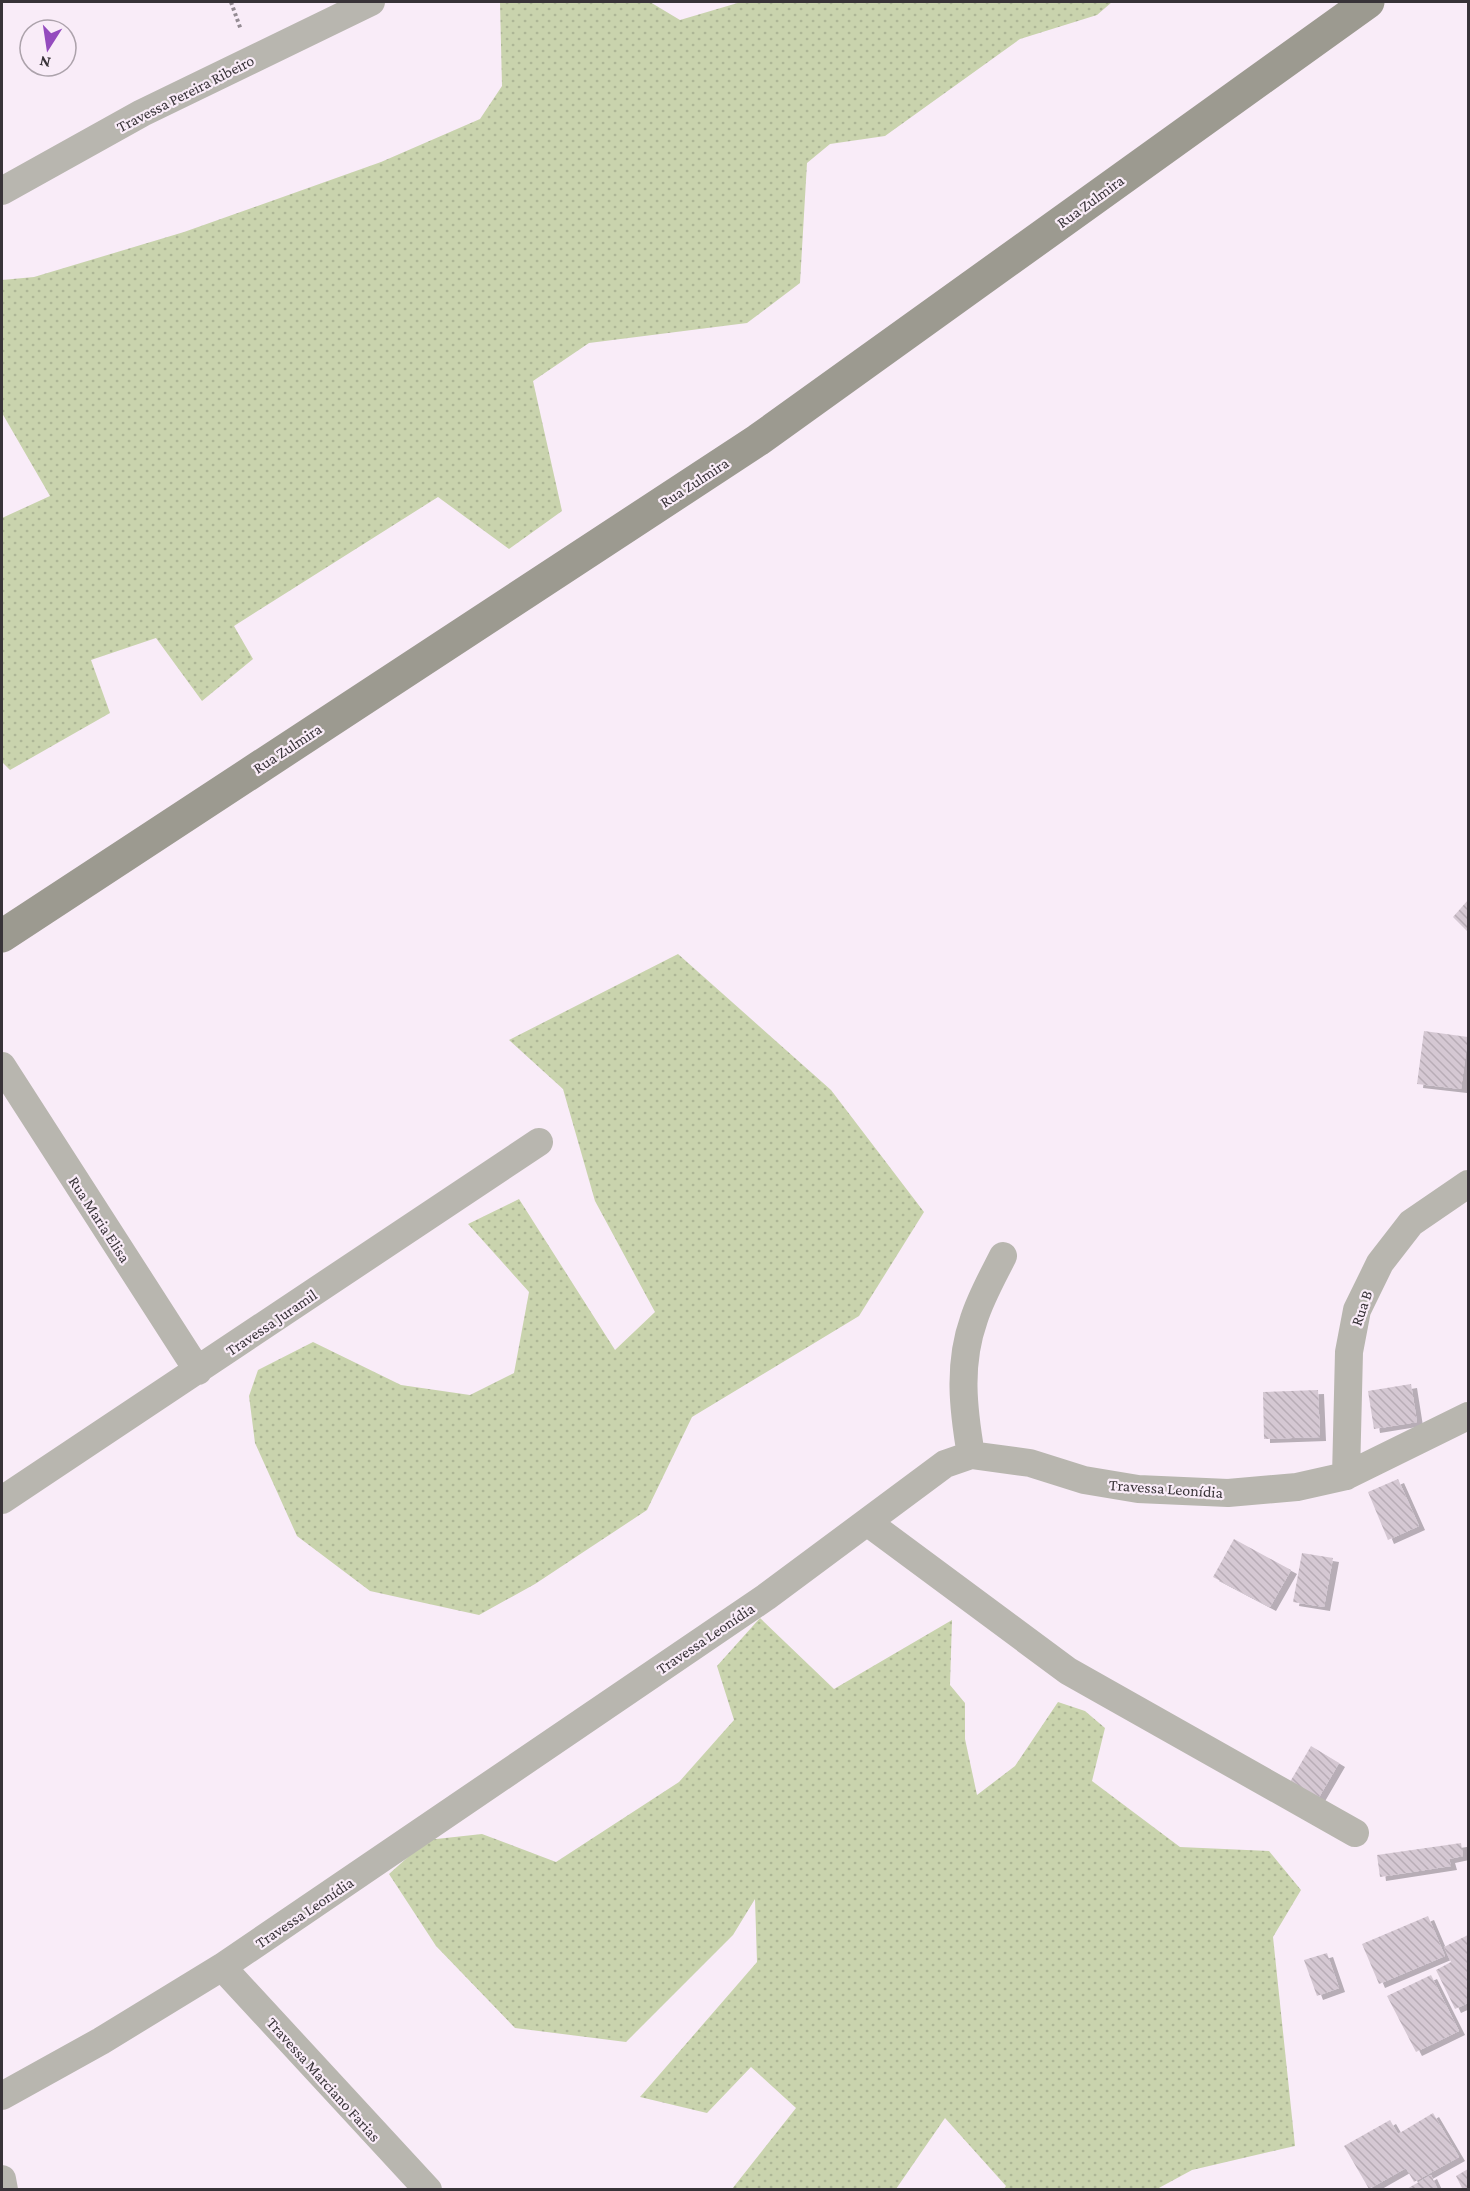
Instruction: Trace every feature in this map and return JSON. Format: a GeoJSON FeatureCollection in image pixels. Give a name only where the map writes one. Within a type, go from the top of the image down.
{"type":"FeatureCollection","features":[{"type":"Feature","properties":{"kind":"street","name":"Travessa Pereira Ribeiro"},"geometry":{"type":"LineString","coordinates":[[2,191],[142,113],[371,2]]}},
{"type":"Feature","properties":{"kind":"street","name":"Rua Zulmira"},"geometry":{"type":"LineString","coordinates":[[8,928],[758,440],[1368,2]]}},
{"type":"Feature","properties":{"kind":"street","name":"Rua Maria Elisa"},"geometry":{"type":"LineString","coordinates":[[2,1066],[198,1371]]}},
{"type":"Feature","properties":{"kind":"street","name":"Travessa Juramil"},"geometry":{"type":"LineString","coordinates":[[2,1500],[539,1142]]}},
{"type":"Feature","properties":{"kind":"street","name":"Rua B"},"geometry":{"type":"LineString","coordinates":[[1346,1476],[1348,1352],[1357,1311],[1380,1263],[1412,1223],[1468,1184]]}},
{"type":"Feature","properties":{"kind":"street"},"geometry":{"type":"LineString","coordinates":[[971,1455],[963,1406],[963,1358],[974,1318],[1003,1256]]}},
{"type":"Feature","properties":{"kind":"street","name":"Travessa Leonídia"},"geometry":{"type":"LineString","coordinates":[[2,2096],[100,2041],[222,1967],[766,1597],[945,1464],[971,1455],[1030,1463],[1084,1480],[1138,1489],[1228,1493],[1297,1487],[1346,1476],[1468,1416]]}},
{"type":"Feature","properties":{"kind":"street"},"geometry":{"type":"LineString","coordinates":[[867,1522],[1068,1671],[1355,1833]]}},
{"type":"Feature","properties":{"kind":"street","name":"Travessa Marciano Farias"},"geometry":{"type":"LineString","coordinates":[[222,1967],[428,2190]]}},
{"type":"Feature","properties":{"kind":"street"},"geometry":{"type":"LineString","coordinates":[[2,2179],[4,2190]]}},
{"type":"Feature","properties":{"kind":"green space"},"geometry":{"type":"Polygon","coordinates":[[[500,2],[650,2],[680,20],[741,2],[1112,2],[1097,15],[1020,39],[885,136],[830,144],[807,163],[800,283],[747,323],[589,343],[533,381],[562,511],[509,549],[438,497],[234,626],[253,659],[202,701],[156,638],[91,660],[110,713],[10,770],[2,762],[2,518],[50,496],[2,413],[2,280],[34,277],[184,232],[381,162],[480,119],[502,86],[500,2]]]}},
{"type":"Feature","properties":{"kind":"green space"},"geometry":{"type":"Polygon","coordinates":[[[678,954],[831,1090],[924,1212],[859,1316],[692,1417],[647,1510],[535,1584],[479,1615],[370,1591],[297,1536],[255,1443],[249,1396],[258,1370],[313,1342],[401,1385],[470,1395],[514,1373],[529,1292],[468,1224],[519,1199],[615,1350],[655,1312],[595,1201],[563,1089],[509,1040],[678,954]]]}},
{"type":"Feature","properties":{"kind":"green space"},"geometry":{"type":"Polygon","coordinates":[[[760,1618],[834,1689],[952,1620],[950,1685],[965,1703],[965,1739],[977,1795],[1015,1766],[1058,1702],[1085,1711],[1105,1728],[1092,1781],[1180,1847],[1269,1851],[1301,1890],[1273,1937],[1295,2146],[1192,2170],[1157,2189],[1004,2189],[1006,2186],[945,2118],[896,2189],[732,2189],[796,2108],[751,2067],[707,2113],[640,2097],[757,1962],[755,1899],[733,1935],[626,2042],[515,2028],[436,1946],[389,1874],[427,1840],[482,1834],[556,1862],[679,1782],[734,1720],[717,1666],[760,1618]]]}},
{"type":"Feature","properties":{"kind":"building"},"geometry":{"type":"Polygon","coordinates":[[[1468,900],[1468,932],[1453,917],[1468,900]]]}},
{"type":"Feature","properties":{"kind":"building"},"geometry":{"type":"Polygon","coordinates":[[[1424,1031],[1468,1037],[1461,1089],[1417,1084],[1424,1031]]]}},
{"type":"Feature","properties":{"kind":"building"},"geometry":{"type":"Polygon","coordinates":[[[1411,1384],[1417,1422],[1374,1429],[1368,1391],[1411,1384]]]}},
{"type":"Feature","properties":{"kind":"building"},"geometry":{"type":"Polygon","coordinates":[[[1318,1390],[1320,1437],[1264,1439],[1263,1392],[1318,1390]]]}},
{"type":"Feature","properties":{"kind":"building"},"geometry":{"type":"Polygon","coordinates":[[[1398,1479],[1419,1526],[1388,1540],[1368,1492],[1398,1479]]]}},
{"type":"Feature","properties":{"kind":"building"},"geometry":{"type":"Polygon","coordinates":[[[1234,1539],[1291,1570],[1270,1607],[1213,1577],[1234,1539]]]}},
{"type":"Feature","properties":{"kind":"building"},"geometry":{"type":"Polygon","coordinates":[[[1302,1553],[1333,1558],[1324,1607],[1293,1602],[1302,1553]]]}},
{"type":"Feature","properties":{"kind":"building"},"geometry":{"type":"Polygon","coordinates":[[[1311,1746],[1339,1763],[1318,1799],[1290,1782],[1311,1746]]]}},
{"type":"Feature","properties":{"kind":"building"},"geometry":{"type":"Polygon","coordinates":[[[1461,1843],[1463,1856],[1449,1859],[1451,1866],[1380,1877],[1377,1855],[1461,1843]]]}},
{"type":"Feature","properties":{"kind":"building"},"geometry":{"type":"Polygon","coordinates":[[[1428,1916],[1445,1956],[1379,1984],[1362,1944],[1428,1916]]]}},
{"type":"Feature","properties":{"kind":"building"},"geometry":{"type":"Polygon","coordinates":[[[1468,1935],[1468,2003],[1455,2009],[1436,1970],[1451,1962],[1444,1947],[1468,1935]]]}},
{"type":"Feature","properties":{"kind":"building"},"geometry":{"type":"Polygon","coordinates":[[[1327,1953],[1339,1988],[1317,1996],[1304,1960],[1327,1953]]]}},
{"type":"Feature","properties":{"kind":"building"},"geometry":{"type":"Polygon","coordinates":[[[1431,1975],[1459,2031],[1416,2052],[1387,1996],[1431,1975]]]}},
{"type":"Feature","properties":{"kind":"building"},"geometry":{"type":"Polygon","coordinates":[[[1433,2113],[1459,2157],[1414,2182],[1406,2168],[1369,2189],[1344,2146],[1390,2120],[1398,2134],[1433,2113]]]}},
{"type":"Feature","properties":{"kind":"building"},"geometry":{"type":"Polygon","coordinates":[[[1468,2169],[1468,2190],[1463,2190],[1456,2176],[1468,2169]]]}},
{"type":"Feature","properties":{"kind":"building"},"geometry":{"type":"Polygon","coordinates":[[[1431,2175],[1438,2190],[1405,2190],[1431,2175]]]}}]}
